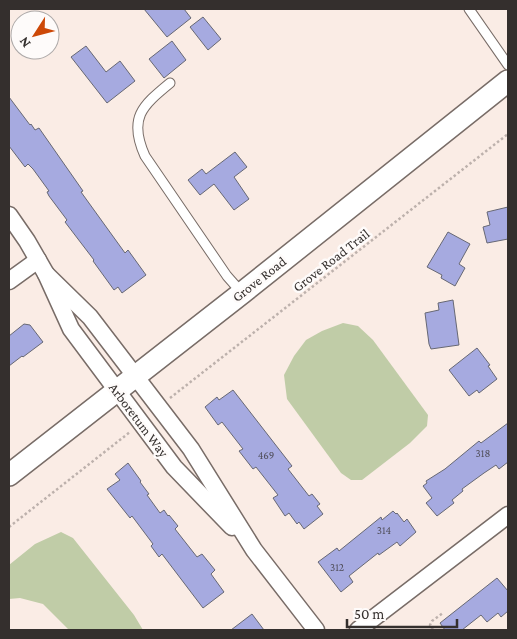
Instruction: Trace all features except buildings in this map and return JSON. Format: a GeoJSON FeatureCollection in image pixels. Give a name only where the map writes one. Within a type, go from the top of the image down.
{"type":"FeatureCollection","features":[{"type":"Feature","properties":{"kind":"street","name":"Grove Road"},"geometry":{"type":"LineString","coordinates":[[9,474],[242,293],[508,81]]}},
{"type":"Feature","properties":{"kind":"street","name":"Arboretum Way"},"geometry":{"type":"LineString","coordinates":[[9,215],[42,267],[71,330],[174,467],[254,550]]}},
{"type":"Feature","properties":{"kind":"street","name":"Arboretum Way"},"geometry":{"type":"LineString","coordinates":[[42,267],[90,317],[191,449],[254,550],[316,630]]}},
{"type":"Feature","properties":{"kind":"street"},"geometry":{"type":"LineString","coordinates":[[9,281],[42,267]]}},
{"type":"Feature","properties":{"kind":"street"},"geometry":{"type":"LineString","coordinates":[[358,630],[508,515]]}},
{"type":"Feature","properties":{"kind":"lane"},"geometry":{"type":"LineString","coordinates":[[469,9],[508,65]]}},
{"type":"Feature","properties":{"kind":"lane"},"geometry":{"type":"LineString","coordinates":[[170,83],[152,98],[142,110],[138,127],[140,143],[145,156],[227,276],[242,293]]}},
{"type":"Feature","properties":{"kind":"path","name":"Grove Road Trail"},"geometry":{"type":"LineString","coordinates":[[167,400],[508,134]]}},
{"type":"Feature","properties":{"kind":"path"},"geometry":{"type":"LineString","coordinates":[[9,527],[132,430]]}},
{"type":"Feature","properties":{"kind":"path"},"geometry":{"type":"LineString","coordinates":[[433,630],[430,625],[432,621],[443,613]]}},
{"type":"Feature","properties":{"kind":"green space"},"geometry":{"type":"Polygon","coordinates":[[[343,323],[358,326],[373,340],[428,415],[427,426],[410,443],[362,480],[351,480],[341,473],[287,399],[284,375],[294,356],[306,340],[343,323]]]}},
{"type":"Feature","properties":{"kind":"green space"},"geometry":{"type":"Polygon","coordinates":[[[61,532],[73,538],[134,615],[143,630],[69,630],[43,604],[20,598],[9,599],[9,565],[35,544],[61,532]]]}}]}
